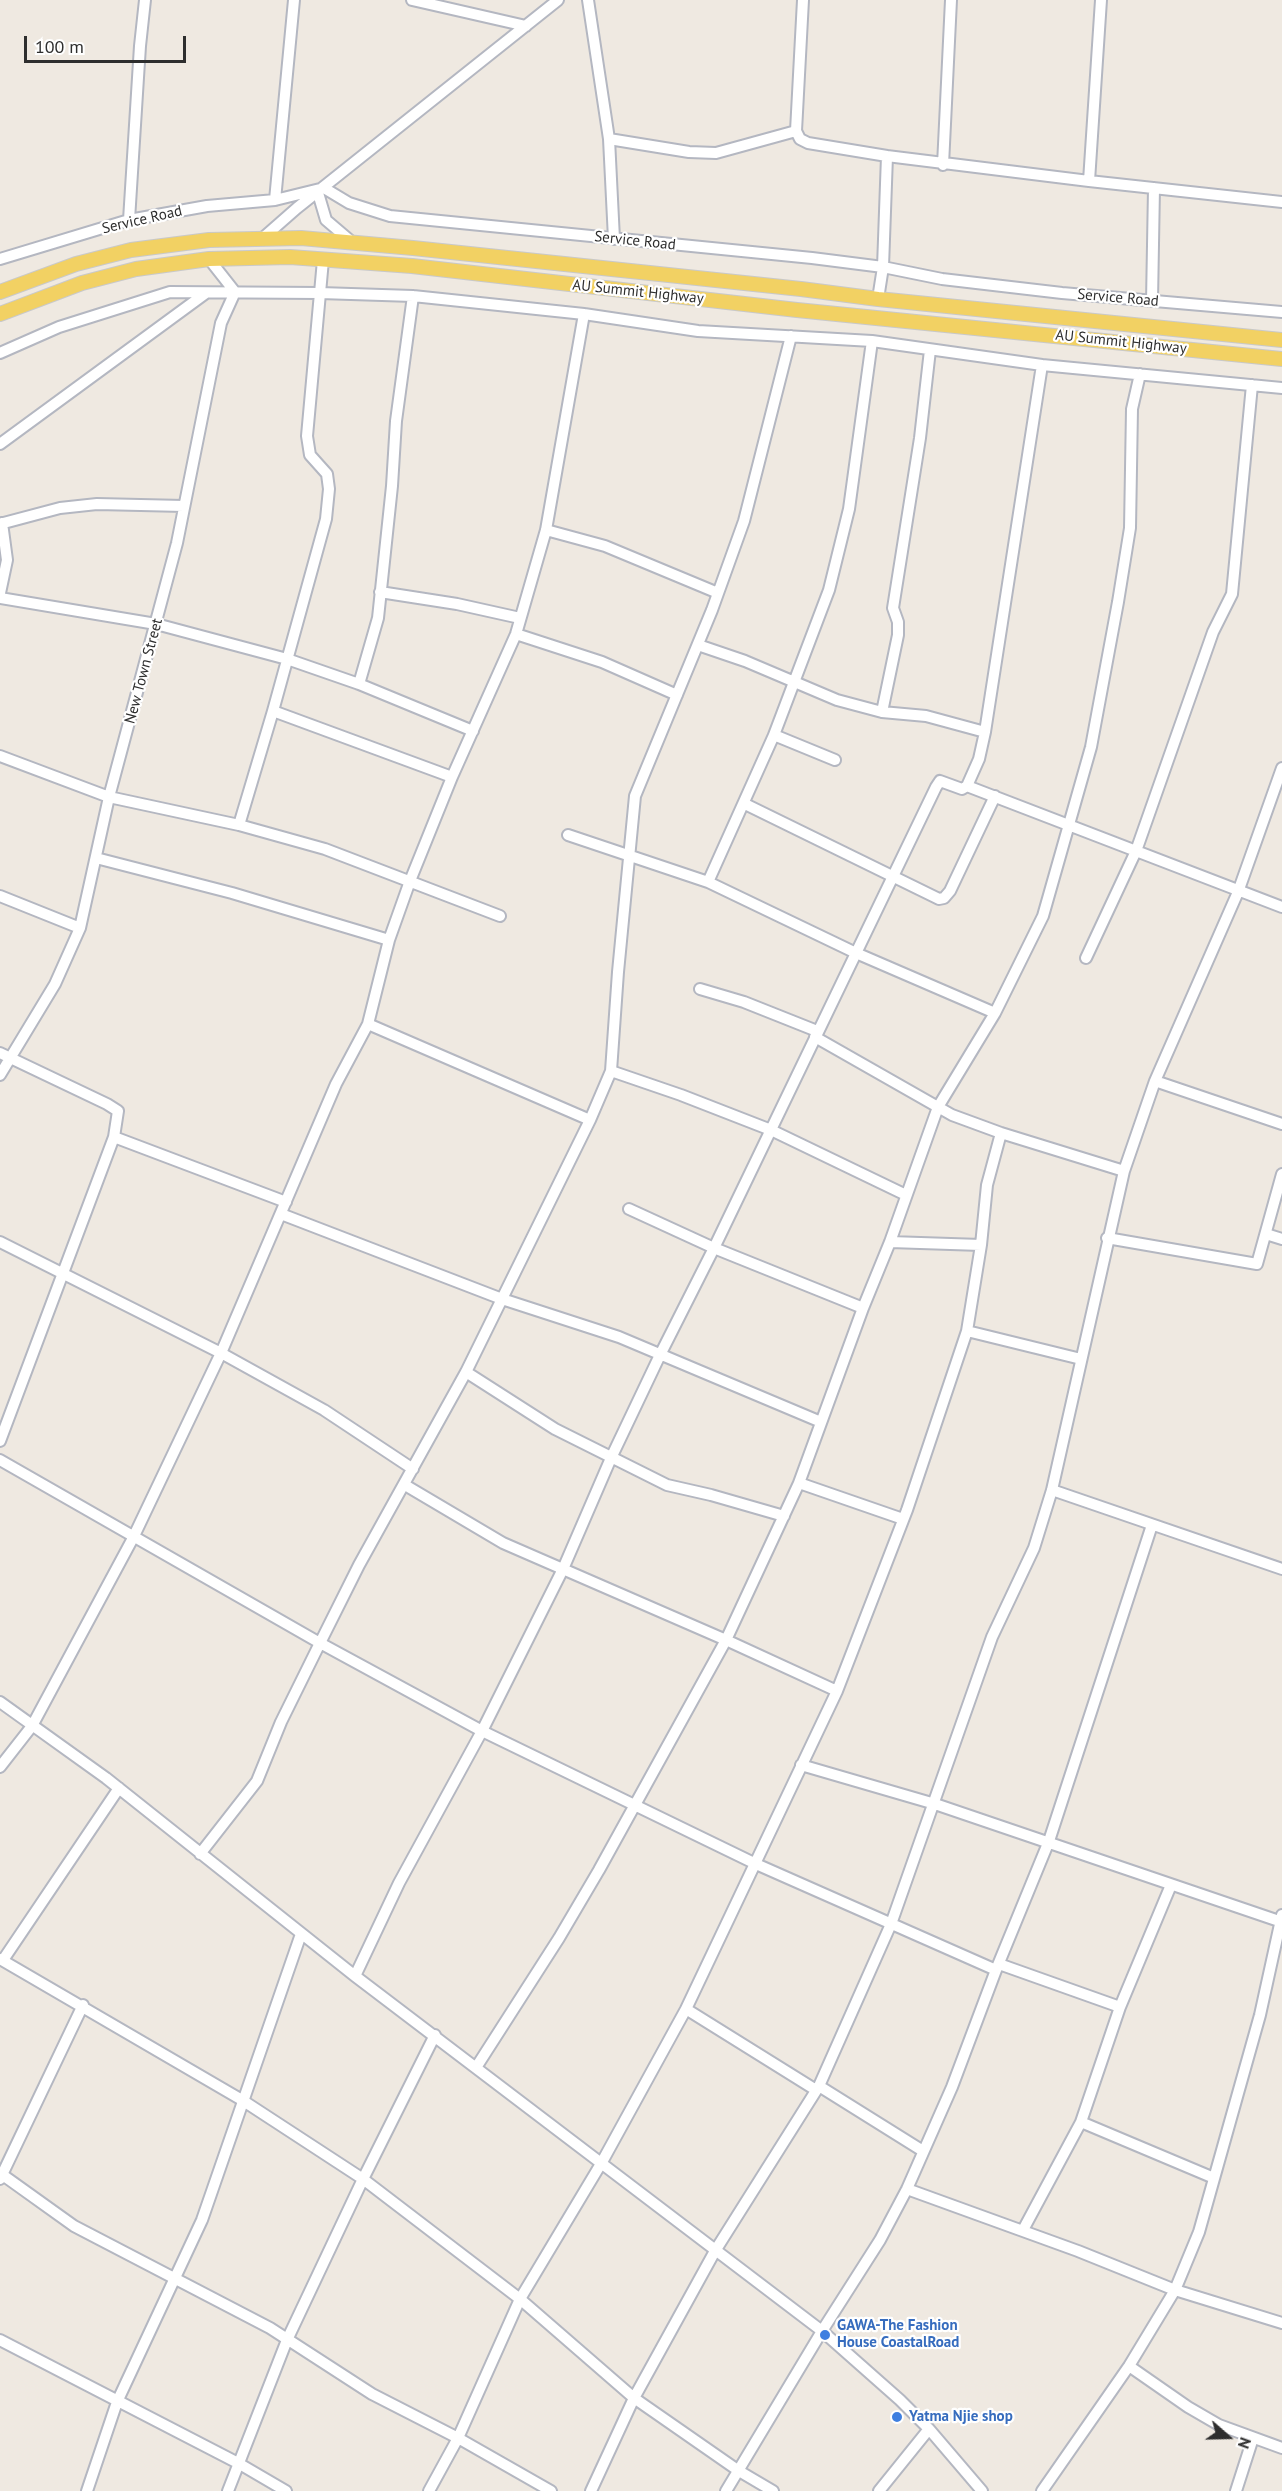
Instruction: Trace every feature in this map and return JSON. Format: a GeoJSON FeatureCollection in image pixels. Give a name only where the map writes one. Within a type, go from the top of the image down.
{"type":"FeatureCollection","features":[{"type":"Feature","properties":{"kind":"main road","name":"AU Summit Highway"},"geometry":{"type":"LineString","coordinates":[[0,292],[76,264],[131,250],[199,241],[264,237],[354,243],[1282,340]]}},
{"type":"Feature","properties":{"kind":"main road","name":"AU Summit Highway"},"geometry":{"type":"LineString","coordinates":[[0,314],[82,283],[136,269],[209,259],[290,257],[412,266],[797,310],[1282,359]]}},
{"type":"Feature","properties":{"kind":"street"},"geometry":{"type":"LineString","coordinates":[[129,220],[145,0]]}},
{"type":"Feature","properties":{"kind":"street"},"geometry":{"type":"LineString","coordinates":[[275,200],[294,0]]}},
{"type":"Feature","properties":{"kind":"street"},"geometry":{"type":"LineString","coordinates":[[412,0],[526,26]]}},
{"type":"Feature","properties":{"kind":"street"},"geometry":{"type":"LineString","coordinates":[[264,237],[558,0]]}},
{"type":"Feature","properties":{"kind":"street"},"geometry":{"type":"LineString","coordinates":[[588,0],[609,139],[614,239]]}},
{"type":"Feature","properties":{"kind":"street"},"geometry":{"type":"LineString","coordinates":[[803,0],[796,131],[800,139],[808,143],[943,165],[1282,202]]}},
{"type":"Feature","properties":{"kind":"street"},"geometry":{"type":"LineString","coordinates":[[943,165],[951,0]]}},
{"type":"Feature","properties":{"kind":"street"},"geometry":{"type":"LineString","coordinates":[[1089,181],[1101,0]]}},
{"type":"Feature","properties":{"kind":"street"},"geometry":{"type":"LineString","coordinates":[[609,139],[689,152],[716,153],[796,131]]}},
{"type":"Feature","properties":{"kind":"street"},"geometry":{"type":"LineString","coordinates":[[878,299],[882,267],[887,156]]}},
{"type":"Feature","properties":{"kind":"street"},"geometry":{"type":"LineString","coordinates":[[1152,302],[1154,188]]}},
{"type":"Feature","properties":{"kind":"street"},"geometry":{"type":"LineString","coordinates":[[321,191],[326,220],[354,243]]}},
{"type":"Feature","properties":{"kind":"street","name":"Service Road"},"geometry":{"type":"LineString","coordinates":[[0,259],[129,220],[207,206],[275,200],[321,191],[390,216],[882,267],[942,279],[1152,302],[1282,312]]}},
{"type":"Feature","properties":{"kind":"street"},"geometry":{"type":"LineString","coordinates":[[209,259],[235,292]]}},
{"type":"Feature","properties":{"kind":"street"},"geometry":{"type":"LineString","coordinates":[[239,825],[326,519],[329,489],[327,474],[310,455],[307,436],[323,260]]}},
{"type":"Feature","properties":{"kind":"street"},"geometry":{"type":"LineString","coordinates":[[0,353],[59,327],[170,292],[320,293],[413,296],[584,314],[698,331],[872,341],[1042,365],[1282,388]]}},
{"type":"Feature","properties":{"kind":"street","name":"New Town Street"},"geometry":{"type":"LineString","coordinates":[[0,1075],[5,1054],[55,984],[80,928],[110,797],[156,624],[184,506],[221,323],[235,292]]}},
{"type":"Feature","properties":{"kind":"street"},"geometry":{"type":"LineString","coordinates":[[0,444],[206,293]]}},
{"type":"Feature","properties":{"kind":"street"},"geometry":{"type":"LineString","coordinates":[[359,684],[378,618],[392,486],[396,421],[413,296]]}},
{"type":"Feature","properties":{"kind":"street"},"geometry":{"type":"LineString","coordinates":[[0,1767],[32,1726],[133,1538],[221,1353],[336,1084],[368,1024],[389,940],[410,881],[452,777],[516,634],[546,530],[584,314]]}},
{"type":"Feature","properties":{"kind":"street"},"geometry":{"type":"LineString","coordinates":[[200,1854],[257,1781],[281,1722],[320,1643],[359,1565],[466,1372],[590,1120],[611,1071],[635,796],[698,645],[744,521],[791,336]]}},
{"type":"Feature","properties":{"kind":"street"},"geometry":{"type":"LineString","coordinates":[[708,882],[717,857],[745,804],[774,735],[829,590],[849,509],[872,341]]}},
{"type":"Feature","properties":{"kind":"street"},"geometry":{"type":"LineString","coordinates":[[882,712],[898,635],[898,622],[893,608],[920,438],[930,350]]}},
{"type":"Feature","properties":{"kind":"street"},"geometry":{"type":"LineString","coordinates":[[355,1976],[399,1883],[482,1731],[563,1569],[611,1458],[660,1355],[940,781],[962,789],[967,786],[979,759],[1042,365]]}},
{"type":"Feature","properties":{"kind":"street"},"geometry":{"type":"LineString","coordinates":[[477,2066],[559,1938],[726,1640],[799,1483],[863,1308],[891,1242],[938,1107],[995,1013],[1043,916],[1092,747],[1130,528],[1131,409],[1140,374]]}},
{"type":"Feature","properties":{"kind":"street"},"geometry":{"type":"LineString","coordinates":[[1086,958],[1136,850],[1213,632],[1232,594],[1252,385]]}},
{"type":"Feature","properties":{"kind":"street"},"geometry":{"type":"LineString","coordinates":[[0,593],[7,560],[1,523],[60,508],[97,504],[184,506]]}},
{"type":"Feature","properties":{"kind":"street"},"geometry":{"type":"LineString","coordinates":[[546,530],[605,546],[718,593]]}},
{"type":"Feature","properties":{"kind":"street"},"geometry":{"type":"LineString","coordinates":[[380,592],[457,604],[520,618]]}},
{"type":"Feature","properties":{"kind":"street"},"geometry":{"type":"LineString","coordinates":[[0,598],[156,624],[287,659],[359,684],[473,731]]}},
{"type":"Feature","properties":{"kind":"street"},"geometry":{"type":"LineString","coordinates":[[516,634],[602,662],[677,695]]}},
{"type":"Feature","properties":{"kind":"street"},"geometry":{"type":"LineString","coordinates":[[698,645],[745,661],[837,700],[882,712],[926,716],[985,732]]}},
{"type":"Feature","properties":{"kind":"street"},"geometry":{"type":"LineString","coordinates":[[273,711],[452,777]]}},
{"type":"Feature","properties":{"kind":"street"},"geometry":{"type":"LineString","coordinates":[[774,735],[836,760]]}},
{"type":"Feature","properties":{"kind":"street"},"geometry":{"type":"LineString","coordinates":[[0,756],[110,797],[239,825],[325,849],[500,916]]}},
{"type":"Feature","properties":{"kind":"street"},"geometry":{"type":"LineString","coordinates":[[591,2491],[634,2398],[715,2251],[818,2088],[891,1924],[992,1637],[1034,1548],[1052,1490],[1107,1238],[1124,1171],[1155,1082],[1238,892],[1282,768]]}},
{"type":"Feature","properties":{"kind":"street"},"geometry":{"type":"LineString","coordinates":[[967,786],[1071,824],[1238,892],[1282,907]]}},
{"type":"Feature","properties":{"kind":"street"},"geometry":{"type":"LineString","coordinates":[[745,804],[939,899],[948,896],[995,796]]}},
{"type":"Feature","properties":{"kind":"street"},"geometry":{"type":"LineString","coordinates":[[568,835],[708,882],[856,953],[995,1013]]}},
{"type":"Feature","properties":{"kind":"street"},"geometry":{"type":"LineString","coordinates":[[96,858],[232,893],[389,940]]}},
{"type":"Feature","properties":{"kind":"street"},"geometry":{"type":"LineString","coordinates":[[0,896],[80,928]]}},
{"type":"Feature","properties":{"kind":"street"},"geometry":{"type":"LineString","coordinates":[[700,989],[744,1002],[816,1034],[952,1115],[1001,1133],[1124,1171]]}},
{"type":"Feature","properties":{"kind":"street"},"geometry":{"type":"LineString","coordinates":[[368,1024],[590,1120]]}},
{"type":"Feature","properties":{"kind":"street"},"geometry":{"type":"LineString","coordinates":[[0,1441],[114,1137],[118,1112],[108,1104],[5,1054]]}},
{"type":"Feature","properties":{"kind":"street"},"geometry":{"type":"LineString","coordinates":[[611,1071],[771,1130],[906,1195]]}},
{"type":"Feature","properties":{"kind":"street"},"geometry":{"type":"LineString","coordinates":[[1155,1082],[1282,1124]]}},
{"type":"Feature","properties":{"kind":"street"},"geometry":{"type":"LineString","coordinates":[[429,2491],[458,2438],[520,2299],[602,2162],[686,2009],[837,1691],[903,1519],[967,1331],[981,1245],[987,1185],[1001,1133]]}},
{"type":"Feature","properties":{"kind":"street"},"geometry":{"type":"LineString","coordinates":[[114,1137],[286,1202]]}},
{"type":"Feature","properties":{"kind":"street"},"geometry":{"type":"LineString","coordinates":[[1107,1238],[1257,1264],[1282,1174]]}},
{"type":"Feature","properties":{"kind":"street"},"geometry":{"type":"LineString","coordinates":[[629,1209],[714,1248],[863,1308]]}},
{"type":"Feature","properties":{"kind":"street"},"geometry":{"type":"LineString","coordinates":[[281,1214],[502,1299],[619,1337],[821,1422]]}},
{"type":"Feature","properties":{"kind":"street"},"geometry":{"type":"LineString","coordinates":[[1266,1234],[1282,1239]]}},
{"type":"Feature","properties":{"kind":"street"},"geometry":{"type":"LineString","coordinates":[[0,1242],[221,1353],[324,1410],[413,1469]]}},
{"type":"Feature","properties":{"kind":"street"},"geometry":{"type":"LineString","coordinates":[[891,1242],[981,1245]]}},
{"type":"Feature","properties":{"kind":"street"},"geometry":{"type":"LineString","coordinates":[[967,1331],[1081,1359]]}},
{"type":"Feature","properties":{"kind":"street"},"geometry":{"type":"LineString","coordinates":[[466,1372],[555,1429],[667,1485],[784,1516]]}},
{"type":"Feature","properties":{"kind":"street"},"geometry":{"type":"LineString","coordinates":[[0,1460],[133,1538],[482,1731],[756,1864],[891,1924],[998,1967],[1120,2007]]}},
{"type":"Feature","properties":{"kind":"street"},"geometry":{"type":"LineString","coordinates":[[799,1483],[903,1519]]}},
{"type":"Feature","properties":{"kind":"street"},"geometry":{"type":"LineString","coordinates":[[405,1485],[503,1543],[837,1691]]}},
{"type":"Feature","properties":{"kind":"street"},"geometry":{"type":"LineString","coordinates":[[1052,1490],[1282,1569]]}},
{"type":"Feature","properties":{"kind":"street"},"geometry":{"type":"LineString","coordinates":[[726,2491],[822,2331],[880,2240],[907,2189],[952,2087],[1050,1841],[1152,1525]]}},
{"type":"Feature","properties":{"kind":"street"},"geometry":{"type":"LineString","coordinates":[[0,1702],[119,1788],[355,1976],[477,2066],[822,2331],[900,2400],[929,2429],[982,2491]]}},
{"type":"Feature","properties":{"kind":"street"},"geometry":{"type":"LineString","coordinates":[[801,1765],[935,1804],[1050,1841],[1171,1885],[1282,1920],[1260,2015],[1199,2232],[1175,2290],[1128,2366],[1042,2491]]}},
{"type":"Feature","properties":{"kind":"street"},"geometry":{"type":"LineString","coordinates":[[119,1788],[2,1960],[242,2100],[363,2180],[520,2299],[634,2398],[739,2471],[773,2491]]}},
{"type":"Feature","properties":{"kind":"street"},"geometry":{"type":"LineString","coordinates":[[1023,2230],[1081,2122],[1120,2007],[1171,1885]]}},
{"type":"Feature","properties":{"kind":"street"},"geometry":{"type":"LineString","coordinates":[[87,2491],[117,2402],[202,2220],[301,1934]]}},
{"type":"Feature","properties":{"kind":"street"},"geometry":{"type":"LineString","coordinates":[[83,2006],[1,2176],[74,2226],[270,2328],[372,2394],[458,2438],[550,2491]]}},
{"type":"Feature","properties":{"kind":"street"},"geometry":{"type":"LineString","coordinates":[[686,2009],[923,2151]]}},
{"type":"Feature","properties":{"kind":"street"},"geometry":{"type":"LineString","coordinates":[[228,2491],[287,2340],[435,2035]]}},
{"type":"Feature","properties":{"kind":"street"},"geometry":{"type":"LineString","coordinates":[[1081,2122],[1214,2178]]}},
{"type":"Feature","properties":{"kind":"street"},"geometry":{"type":"LineString","coordinates":[[907,2189],[1023,2230],[1175,2290],[1282,2323]]}},
{"type":"Feature","properties":{"kind":"street"},"geometry":{"type":"LineString","coordinates":[[0,2340],[238,2463],[286,2491]]}},
{"type":"Feature","properties":{"kind":"street"},"geometry":{"type":"LineString","coordinates":[[1128,2366],[1219,2425],[1282,2448]]}},
{"type":"Feature","properties":{"kind":"street"},"geometry":{"type":"LineString","coordinates":[[879,2491],[929,2429]]}},
{"type":"Feature","properties":{"kind":"street"},"geometry":{"type":"LineString","coordinates":[[1236,2491],[1253,2438]]}},
{"type":"Feature","properties":{"kind":"place","name":"GAWA-The Fashion House CoastalRoad"},"geometry":{"type":"Point","coordinates":[825,2335]}},
{"type":"Feature","properties":{"kind":"place","name":"Yatma Njie shop"},"geometry":{"type":"Point","coordinates":[897,2417]}}]}
